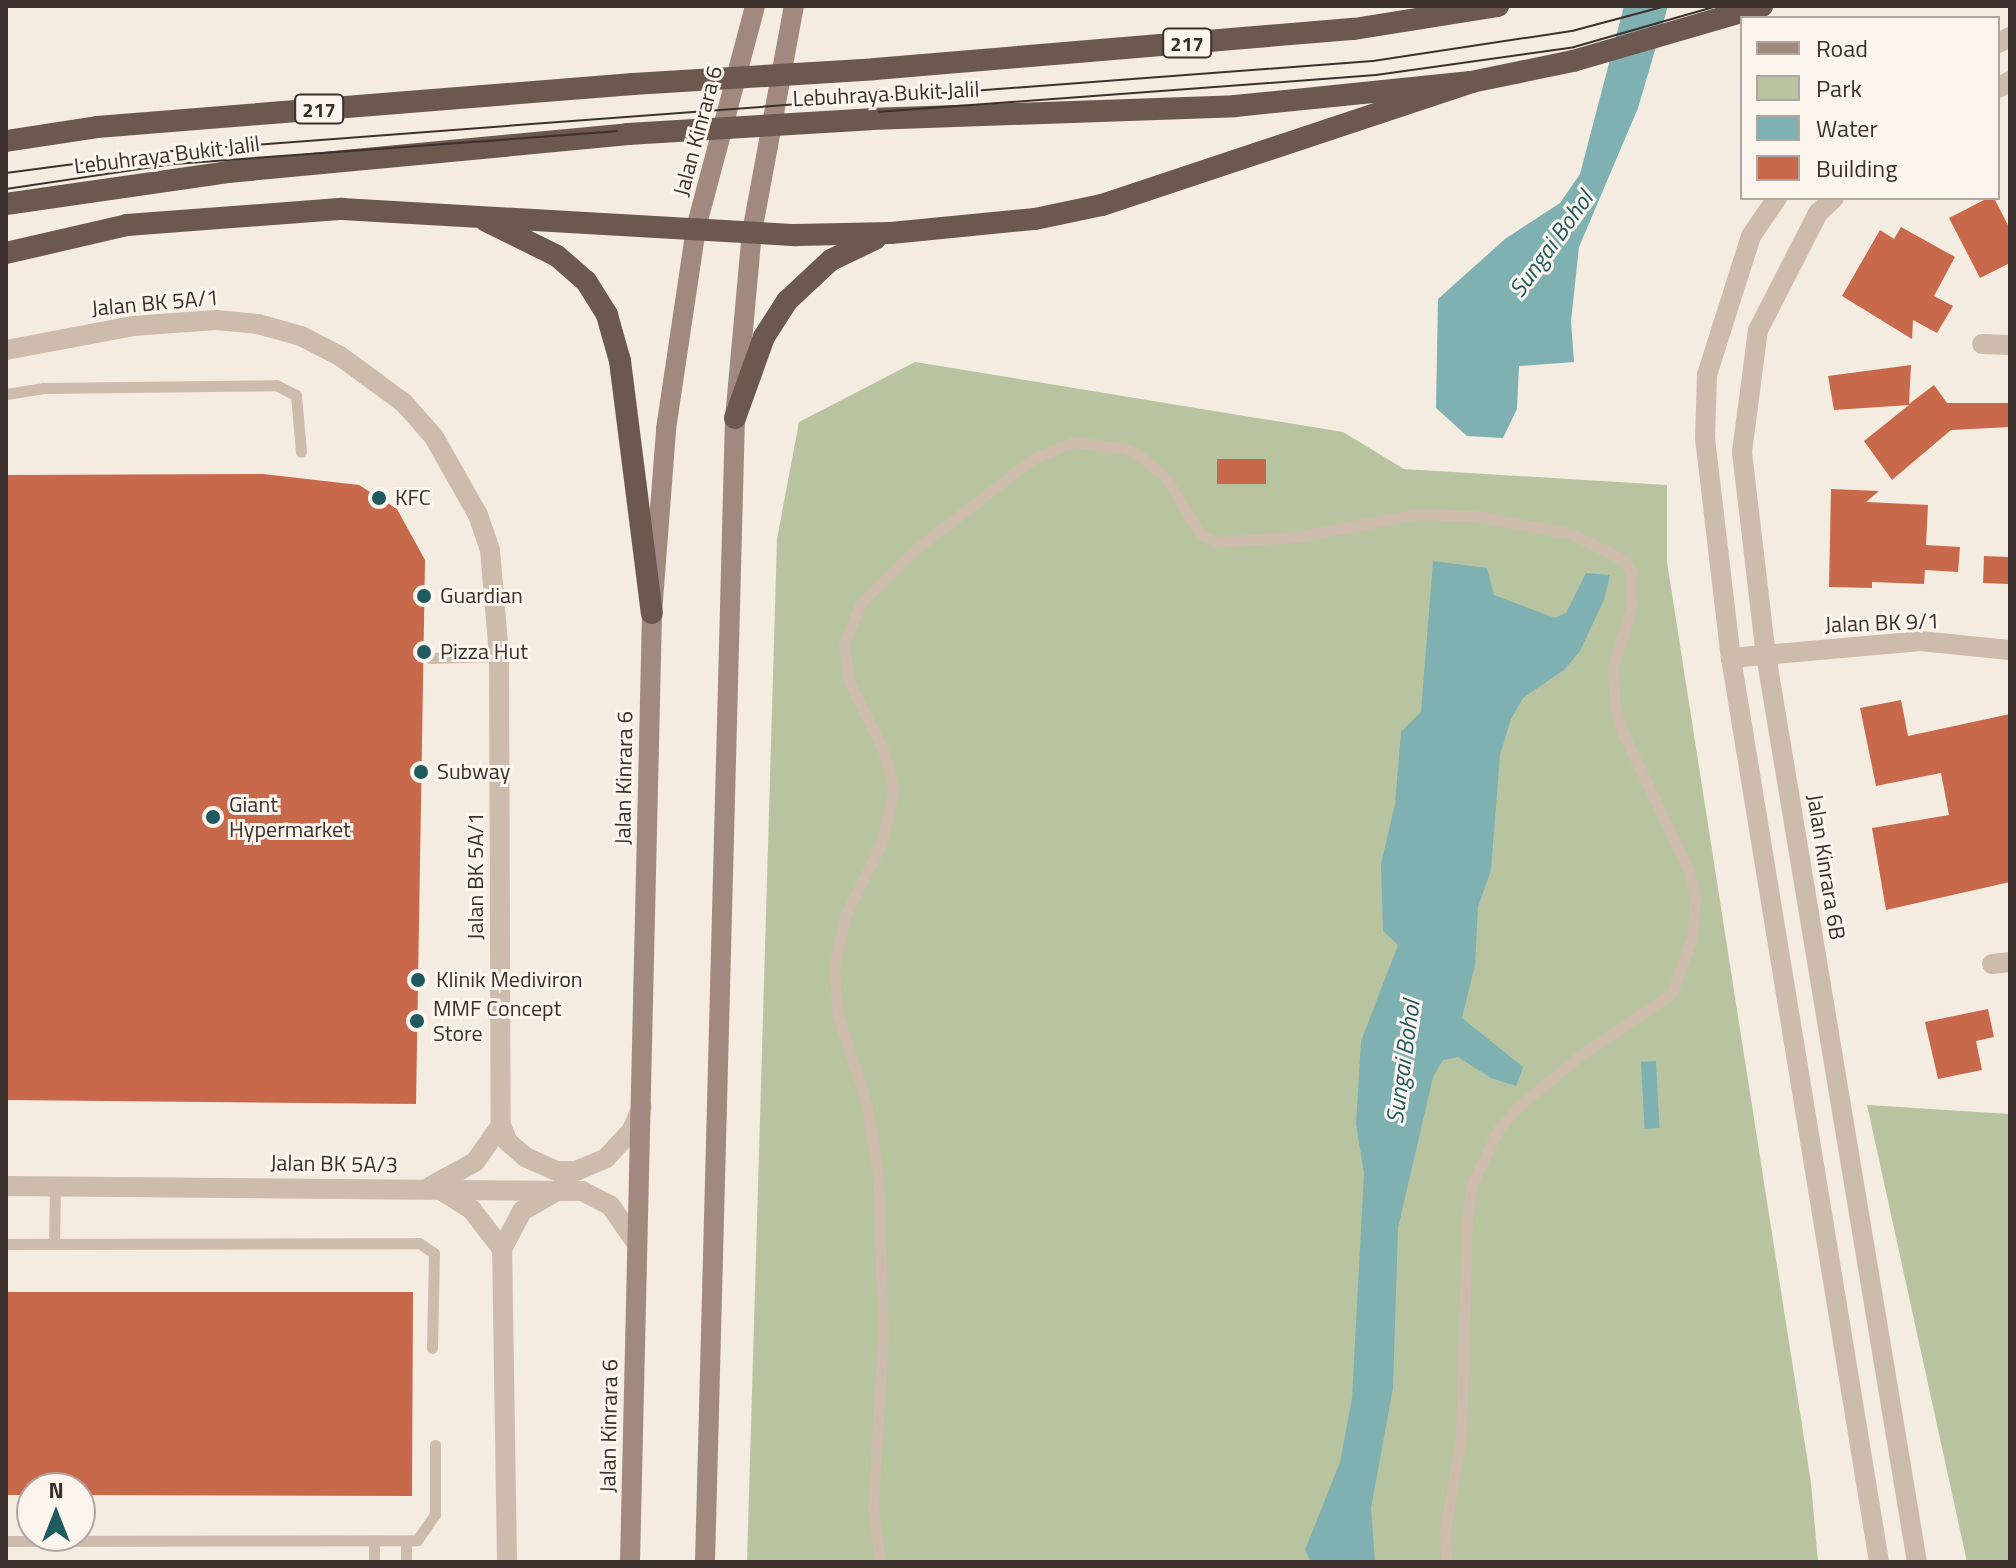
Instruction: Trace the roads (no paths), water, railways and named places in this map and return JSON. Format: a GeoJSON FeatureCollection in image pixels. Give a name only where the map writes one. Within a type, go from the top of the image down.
{"type":"FeatureCollection","features":[{"type":"Feature","properties":{"kind":"highway","name":"Lebuhraya Bukit Jalil"},"geometry":{"type":"LineString","coordinates":[[6,141],[97,127],[633,84],[875,69],[1354,29],[1498,6]]}},
{"type":"Feature","properties":{"kind":"highway","name":"Lebuhraya Bukit Jalil"},"geometry":{"type":"LineString","coordinates":[[6,204],[228,172],[628,134],[871,119],[1235,106],[1471,82],[1573,61],[1762,6]]}},
{"type":"Feature","properties":{"kind":"highway"},"geometry":{"type":"LineString","coordinates":[[6,253],[127,225],[342,209],[752,232],[891,233],[1035,219],[1102,205],[1471,82]]}},
{"type":"Feature","properties":{"kind":"highway"},"geometry":{"type":"LineString","coordinates":[[469,214],[557,256],[586,281],[607,315],[620,361],[652,613]]}},
{"type":"Feature","properties":{"kind":"highway"},"geometry":{"type":"LineString","coordinates":[[735,418],[764,337],[787,301],[831,260],[891,233]]}},
{"type":"Feature","properties":{"kind":"main road","name":"Jalan Kinrara 6"},"geometry":{"type":"LineString","coordinates":[[630,1562],[652,613],[673,362],[696,228],[755,6]]}},
{"type":"Feature","properties":{"kind":"main road"},"geometry":{"type":"LineString","coordinates":[[705,1562],[735,418],[752,232],[794,6]]}},
{"type":"Feature","properties":{"kind":"street"},"geometry":{"type":"LineString","coordinates":[[1776,200],[1751,236],[1707,375],[1705,438],[1731,658],[1879,1562]]}},
{"type":"Feature","properties":{"kind":"street","name":"Jalan Kinrara 6B"},"geometry":{"type":"LineString","coordinates":[[1832,200],[1818,213],[1758,330],[1742,452],[1766,655],[1917,1562]]}},
{"type":"Feature","properties":{"kind":"street","name":"Jalan BK 5A/1"},"geometry":{"type":"LineString","coordinates":[[6,350],[133,326],[216,320],[258,324],[301,336],[340,356],[404,403],[455,470],[490,550],[499,656],[501,1125]]}},
{"type":"Feature","properties":{"kind":"street"},"geometry":{"type":"LineString","coordinates":[[1982,344],[2010,345]]}},
{"type":"Feature","properties":{"kind":"street","name":"Jalan BK 9/1"},"geometry":{"type":"LineString","coordinates":[[1731,658],[1920,641],[2010,650]]}},
{"type":"Feature","properties":{"kind":"street"},"geometry":{"type":"LineString","coordinates":[[501,1125],[508,1142],[525,1157],[557,1171],[576,1171],[606,1158],[632,1130],[642,1107]]}},
{"type":"Feature","properties":{"kind":"street"},"geometry":{"type":"LineString","coordinates":[[431,1189],[475,1162],[501,1125]]}},
{"type":"Feature","properties":{"kind":"street","name":"Jalan BK 5A/3"},"geometry":{"type":"LineString","coordinates":[[6,1186],[582,1191],[610,1205],[637,1244]]}},
{"type":"Feature","properties":{"kind":"street"},"geometry":{"type":"LineString","coordinates":[[431,1189],[472,1210],[502,1249]]}},
{"type":"Feature","properties":{"kind":"street"},"geometry":{"type":"LineString","coordinates":[[507,1562],[502,1249],[522,1211],[563,1190]]}},
{"type":"Feature","properties":{"kind":"lane"},"geometry":{"type":"LineString","coordinates":[[6,394],[43,388],[276,385],[296,395],[301,452]]}},
{"type":"Feature","properties":{"kind":"lane"},"geometry":{"type":"LineString","coordinates":[[880,1562],[873,1508],[883,1332],[878,1174],[867,1106],[838,1015],[834,968],[845,916],[888,823],[894,789],[883,749],[849,681],[844,644],[861,603],[921,544],[1034,458],[1074,442],[1127,449],[1145,460],[1166,478],[1200,534],[1215,542],[1297,537],[1416,514],[1476,516],[1572,534],[1624,560],[1631,571],[1631,609],[1613,666],[1614,703],[1622,731],[1688,869],[1695,898],[1692,938],[1672,993],[1577,1058],[1519,1106],[1499,1128],[1472,1184],[1467,1220],[1461,1438],[1445,1529],[1446,1562]]}},
{"type":"Feature","properties":{"kind":"lane"},"geometry":{"type":"LineString","coordinates":[[430,658],[499,656]]}},
{"type":"Feature","properties":{"kind":"lane"},"geometry":{"type":"LineString","coordinates":[[54,1244],[55,1186]]}},
{"type":"Feature","properties":{"kind":"lane"},"geometry":{"type":"LineString","coordinates":[[6,1244],[419,1243],[434,1253],[432,1348]]}},
{"type":"Feature","properties":{"kind":"lane"},"geometry":{"type":"LineString","coordinates":[[6,1541],[417,1540],[427,1532],[435,1514],[435,1445]]}},
{"type":"Feature","properties":{"kind":"lane"},"geometry":{"type":"LineString","coordinates":[[374,1541],[374,1562]]}},
{"type":"Feature","properties":{"kind":"lane"},"geometry":{"type":"LineString","coordinates":[[406,1541],[406,1562]]}},
{"type":"Feature","properties":{"kind":"water","name":"Sungai Bohol"},"geometry":{"type":"Polygon","coordinates":[[[1624,6],[1668,6],[1638,108],[1579,247],[1571,321],[1574,362],[1519,366],[1517,409],[1503,438],[1467,436],[1436,408],[1438,299],[1505,239],[1560,203],[1580,174],[1624,6]]]}},
{"type":"Feature","properties":{"kind":"water","name":"Sungai Bohol"},"geometry":{"type":"Polygon","coordinates":[[[1433,561],[1487,568],[1494,595],[1555,618],[1566,613],[1586,573],[1610,575],[1604,600],[1580,651],[1564,670],[1523,698],[1511,719],[1500,755],[1491,870],[1478,907],[1475,965],[1462,1018],[1523,1067],[1516,1086],[1491,1078],[1458,1057],[1443,1060],[1433,1077],[1398,1228],[1393,1388],[1371,1508],[1375,1562],[1311,1562],[1305,1550],[1340,1462],[1352,1398],[1364,1173],[1356,1124],[1361,1041],[1398,945],[1383,931],[1381,864],[1395,804],[1401,732],[1421,712],[1433,561]]]}},
{"type":"Feature","properties":{"kind":"water"},"geometry":{"type":"Polygon","coordinates":[[[1656,1061],[1660,1128],[1645,1129],[1641,1062],[1656,1061]]]}},
{"type":"Feature","properties":{"kind":"tram line"},"geometry":{"type":"LineString","coordinates":[[6,173],[173,151],[1373,61],[1572,31],[1666,6]]}},
{"type":"Feature","properties":{"kind":"tram line"},"geometry":{"type":"LineString","coordinates":[[6,189],[174,164],[1376,75],[1574,47],[1717,6]]}},
{"type":"Feature","properties":{"kind":"place","name":"KFC"},"geometry":{"type":"Point","coordinates":[379,498]}},
{"type":"Feature","properties":{"kind":"place","name":"Guardian"},"geometry":{"type":"Point","coordinates":[424,596]}},
{"type":"Feature","properties":{"kind":"place","name":"Pizza Hut"},"geometry":{"type":"Point","coordinates":[424,652]}},
{"type":"Feature","properties":{"kind":"place","name":"Subway"},"geometry":{"type":"Point","coordinates":[421,772]}},
{"type":"Feature","properties":{"kind":"place","name":"Giant Hypermarket"},"geometry":{"type":"Point","coordinates":[213,817]}},
{"type":"Feature","properties":{"kind":"place","name":"Klinik Mediviron"},"geometry":{"type":"Point","coordinates":[418,980]}},
{"type":"Feature","properties":{"kind":"place","name":"MMF Concept Store"},"geometry":{"type":"Point","coordinates":[417,1021]}}]}
